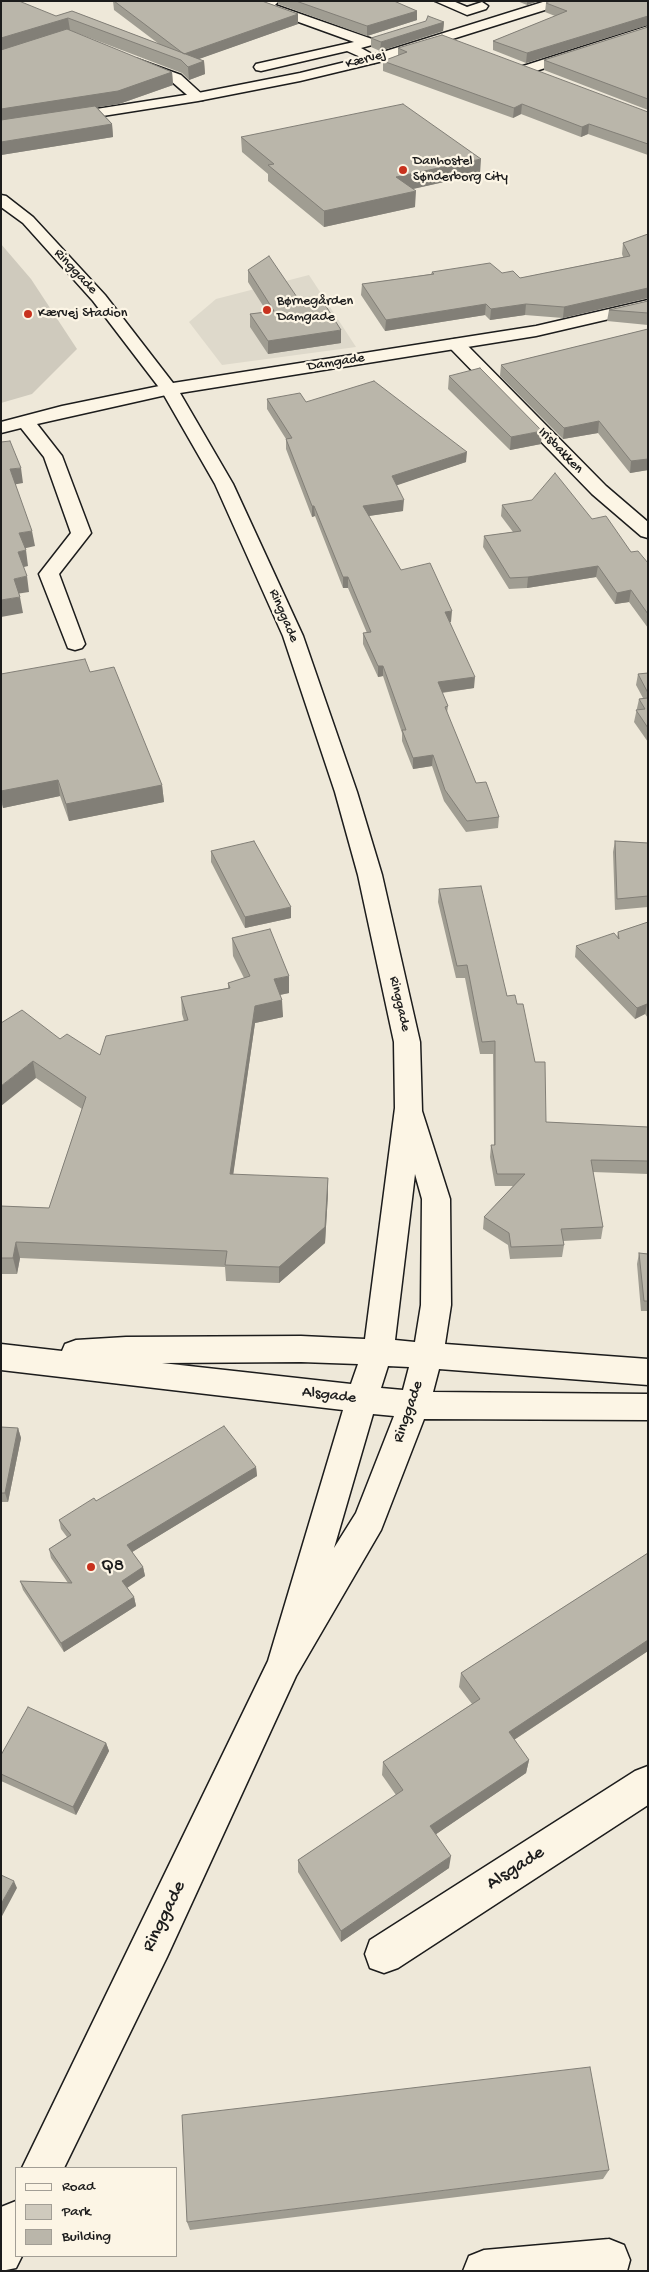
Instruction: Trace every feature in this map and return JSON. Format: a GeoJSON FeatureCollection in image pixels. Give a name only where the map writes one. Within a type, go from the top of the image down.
{"type":"FeatureCollection","features":[{"type":"Feature","properties":{"kind":"street"},"geometry":{"type":"LineString","coordinates":[[261,67],[331,52],[372,40],[341,33],[264,4],[273,1]]}},
{"type":"Feature","properties":{"kind":"street"},"geometry":{"type":"LineString","coordinates":[[441,1],[467,12],[496,1]]}},
{"type":"Feature","properties":{"kind":"street","name":"Kærvej"},"geometry":{"type":"LineString","coordinates":[[1,128],[198,97],[300,77],[374,59],[560,1]]}},
{"type":"Feature","properties":{"kind":"street"},"geometry":{"type":"LineString","coordinates":[[482,6],[510,17]]}},
{"type":"Feature","properties":{"kind":"street"},"geometry":{"type":"LineString","coordinates":[[542,76],[520,68],[648,30]]}},
{"type":"Feature","properties":{"kind":"street"},"geometry":{"type":"LineString","coordinates":[[331,52],[310,43],[341,33]]}},
{"type":"Feature","properties":{"kind":"street"},"geometry":{"type":"LineString","coordinates":[[443,38],[461,45]]}},
{"type":"Feature","properties":{"kind":"street"},"geometry":{"type":"LineString","coordinates":[[349,47],[374,59]]}},
{"type":"Feature","properties":{"kind":"street"},"geometry":{"type":"LineString","coordinates":[[122,57],[176,78],[198,97]]}},
{"type":"Feature","properties":{"kind":"street","name":"Ringgade"},"geometry":{"type":"LineString","coordinates":[[1,199],[28,220],[99,298],[169,389],[224,484],[293,636],[346,792],[370,875],[407,1042],[409,1108],[378,1352],[284,1664]]}},
{"type":"Feature","properties":{"kind":"street","name":"Damgade"},"geometry":{"type":"LineString","coordinates":[[1,428],[24,421],[169,389],[536,331],[648,304]]}},
{"type":"Feature","properties":{"kind":"street","name":"Irisbakken"},"geometry":{"type":"LineString","coordinates":[[456,344],[599,490],[648,532]]}},
{"type":"Feature","properties":{"kind":"street"},"geometry":{"type":"LineString","coordinates":[[24,421],[53,456],[81,533],[49,574],[75,644]]}},
{"type":"Feature","properties":{"kind":"street","name":"Ringgade"},"geometry":{"type":"LineString","coordinates":[[43,2167],[153,1943],[284,1664],[369,1520],[414,1405],[428,1355],[436,1305],[436,1199],[409,1108]]}},
{"type":"Feature","properties":{"kind":"street","name":"Alsgade"},"geometry":{"type":"LineString","coordinates":[[7,1357],[126,1350],[301,1349],[428,1355],[648,1372]]}},
{"type":"Feature","properties":{"kind":"street","name":"Alsgade"},"geometry":{"type":"LineString","coordinates":[[7,1357],[414,1405],[648,1407]]}},
{"type":"Feature","properties":{"kind":"street","name":"Alsgade"},"geometry":{"type":"LineString","coordinates":[[384,1954],[648,1784]]}},
{"type":"Feature","properties":{"kind":"street"},"geometry":{"type":"LineString","coordinates":[[1,2253],[15,2224]]}},
{"type":"Feature","properties":{"kind":"street"},"geometry":{"type":"LineString","coordinates":[[484,2271],[609,2260],[606,2271]]}},
{"type":"Feature","properties":{"kind":"shaded area","name":"Børnegården Damgade"},"geometry":{"type":"Polygon","coordinates":[[[309,275],[356,347],[222,365],[189,322],[216,299],[309,275]]]}},
{"type":"Feature","properties":{"kind":"green space","name":"Kærvej Stadion"},"geometry":{"type":"Polygon","coordinates":[[[1,244],[31,279],[77,349],[32,394],[1,403],[1,244]]]}},
{"type":"Feature","properties":{"kind":"building"},"geometry":{"type":"Polygon","coordinates":[[[1,1],[19,1],[56,16],[72,11],[204,61],[188,67],[181,60],[68,18],[1,38],[1,1]]]}},
{"type":"Feature","properties":{"kind":"building"},"geometry":{"type":"Polygon","coordinates":[[[114,1],[262,1],[298,14],[184,54],[114,1]]]}},
{"type":"Feature","properties":{"kind":"building"},"geometry":{"type":"Polygon","coordinates":[[[296,1],[394,1],[417,11],[367,26],[296,1]]]}},
{"type":"Feature","properties":{"kind":"building"},"geometry":{"type":"Polygon","coordinates":[[[550,1],[648,1],[648,16],[527,53],[493,41],[567,11],[546,3],[550,1]]]}},
{"type":"Feature","properties":{"kind":"building"},"geometry":{"type":"Polygon","coordinates":[[[428,16],[444,22],[381,42],[371,38],[426,21],[428,16]]]}},
{"type":"Feature","properties":{"kind":"building"},"geometry":{"type":"Polygon","coordinates":[[[648,27],[648,99],[544,60],[648,27]]]}},
{"type":"Feature","properties":{"kind":"building"},"geometry":{"type":"Polygon","coordinates":[[[67,29],[172,72],[118,91],[1,109],[1,50],[67,29]]]}},
{"type":"Feature","properties":{"kind":"building"},"geometry":{"type":"Polygon","coordinates":[[[442,35],[648,112],[648,144],[589,124],[582,127],[522,104],[514,108],[383,61],[407,52],[398,48],[442,35]]]}},
{"type":"Feature","properties":{"kind":"building"},"geometry":{"type":"Polygon","coordinates":[[[403,104],[481,159],[396,177],[416,191],[324,211],[268,165],[274,164],[241,137],[403,104]]]}},
{"type":"Feature","properties":{"kind":"building"},"geometry":{"type":"Polygon","coordinates":[[[95,106],[112,124],[1,142],[1,120],[95,106]]]}},
{"type":"Feature","properties":{"kind":"building"},"geometry":{"type":"Polygon","coordinates":[[[648,234],[648,288],[564,307],[526,304],[491,309],[486,304],[386,320],[362,284],[434,274],[432,272],[490,263],[502,273],[513,271],[520,278],[630,256],[623,243],[648,234]]]}},
{"type":"Feature","properties":{"kind":"building"},"geometry":{"type":"Polygon","coordinates":[[[269,256],[303,306],[324,303],[341,330],[268,341],[250,314],[274,311],[248,270],[269,256]]]}},
{"type":"Feature","properties":{"kind":"building"},"geometry":{"type":"Polygon","coordinates":[[[648,301],[648,313],[609,310],[648,301]]]}},
{"type":"Feature","properties":{"kind":"building"},"geometry":{"type":"Polygon","coordinates":[[[648,329],[648,459],[631,461],[599,421],[564,428],[501,365],[648,329]]]}},
{"type":"Feature","properties":{"kind":"building"},"geometry":{"type":"Polygon","coordinates":[[[480,368],[542,431],[511,437],[449,376],[480,368]]]}},
{"type":"Feature","properties":{"kind":"building"},"geometry":{"type":"Polygon","coordinates":[[[374,381],[467,452],[392,476],[404,500],[363,506],[401,570],[430,563],[452,611],[445,612],[475,677],[438,682],[448,706],[445,707],[476,783],[486,782],[499,817],[467,821],[445,790],[433,755],[413,758],[402,730],[406,730],[383,666],[378,666],[363,633],[371,632],[348,577],[343,577],[314,506],[312,506],[286,439],[292,438],[267,399],[300,393],[306,402],[374,381]]]}},
{"type":"Feature","properties":{"kind":"building"},"geometry":{"type":"Polygon","coordinates":[[[10,441],[21,468],[10,469],[32,531],[19,533],[26,550],[18,552],[27,576],[14,579],[20,597],[1,600],[1,442],[10,441]]]}},
{"type":"Feature","properties":{"kind":"building"},"geometry":{"type":"Polygon","coordinates":[[[555,473],[592,519],[606,516],[631,552],[638,551],[648,563],[648,614],[631,590],[617,593],[598,566],[510,578],[484,536],[521,531],[502,505],[532,500],[555,473]]]}},
{"type":"Feature","properties":{"kind":"building"},"geometry":{"type":"Polygon","coordinates":[[[85,659],[90,672],[114,667],[162,785],[66,804],[58,780],[1,791],[1,674],[85,659]]]}},
{"type":"Feature","properties":{"kind":"building"},"geometry":{"type":"Polygon","coordinates":[[[648,673],[648,693],[638,674],[648,673]]]}},
{"type":"Feature","properties":{"kind":"building"},"geometry":{"type":"Polygon","coordinates":[[[648,698],[648,728],[636,710],[645,709],[639,699],[648,698]]]}},
{"type":"Feature","properties":{"kind":"building"},"geometry":{"type":"Polygon","coordinates":[[[254,841],[291,907],[245,917],[211,851],[254,841]]]}},
{"type":"Feature","properties":{"kind":"building"},"geometry":{"type":"Polygon","coordinates":[[[615,841],[648,843],[648,896],[617,899],[615,841]]]}},
{"type":"Feature","properties":{"kind":"building"},"geometry":{"type":"Polygon","coordinates":[[[481,886],[507,996],[515,995],[517,1004],[523,1004],[535,1062],[545,1062],[546,1122],[648,1127],[648,1161],[591,1160],[603,1227],[561,1229],[564,1245],[511,1247],[509,1233],[484,1217],[525,1174],[497,1174],[491,1145],[495,1145],[495,1041],[482,1042],[467,965],[457,966],[439,889],[481,886]]]}},
{"type":"Feature","properties":{"kind":"building"},"geometry":{"type":"Polygon","coordinates":[[[648,922],[648,1004],[637,1008],[576,946],[614,933],[619,939],[618,932],[648,922]]]}},
{"type":"Feature","properties":{"kind":"building"},"geometry":{"type":"Polygon","coordinates":[[[270,929],[289,976],[274,979],[282,1000],[255,1006],[230,1174],[328,1178],[325,1227],[279,1267],[225,1265],[227,1251],[16,1242],[13,1258],[1,1258],[1,1206],[49,1208],[86,1097],[33,1061],[1,1086],[1,1023],[22,1010],[60,1039],[67,1034],[100,1055],[106,1036],[188,1020],[181,997],[230,988],[228,983],[250,976],[232,938],[270,929]]]}},
{"type":"Feature","properties":{"kind":"building"},"geometry":{"type":"Polygon","coordinates":[[[639,1253],[648,1254],[648,1301],[644,1301],[639,1253]]]}},
{"type":"Feature","properties":{"kind":"building"},"geometry":{"type":"Polygon","coordinates":[[[224,1426],[256,1467],[127,1545],[143,1567],[122,1581],[134,1597],[61,1643],[20,1581],[72,1583],[49,1549],[71,1535],[59,1520],[94,1498],[96,1501],[224,1426]]]}},
{"type":"Feature","properties":{"kind":"building"},"geometry":{"type":"Polygon","coordinates":[[[1,1427],[18,1428],[5,1493],[1,1493],[1,1427]]]}},
{"type":"Feature","properties":{"kind":"building"},"geometry":{"type":"Polygon","coordinates":[[[648,1553],[648,1640],[509,1732],[529,1760],[430,1826],[451,1856],[341,1931],[298,1860],[403,1790],[383,1762],[480,1699],[461,1673],[648,1553]]]}},
{"type":"Feature","properties":{"kind":"building"},"geometry":{"type":"Polygon","coordinates":[[[28,1707],[106,1743],[73,1807],[1,1774],[1,1755],[28,1707]]]}},
{"type":"Feature","properties":{"kind":"building"},"geometry":{"type":"Polygon","coordinates":[[[1,1875],[14,1881],[1,1904],[1,1875]]]}},
{"type":"Feature","properties":{"kind":"building"},"geometry":{"type":"Polygon","coordinates":[[[590,2067],[609,2170],[187,2222],[182,2115],[590,2067]]]}},
{"type":"Feature","properties":{"kind":"place","name":"Danhostel Sønderborg City"},"geometry":{"type":"Point","coordinates":[403,170]}},
{"type":"Feature","properties":{"kind":"place","name":"Børnegården Damgade"},"geometry":{"type":"Point","coordinates":[267,310]}},
{"type":"Feature","properties":{"kind":"place","name":"Kærvej Stadion"},"geometry":{"type":"Point","coordinates":[28,314]}},
{"type":"Feature","properties":{"kind":"place","name":"Q8"},"geometry":{"type":"Point","coordinates":[91,1567]}}]}
